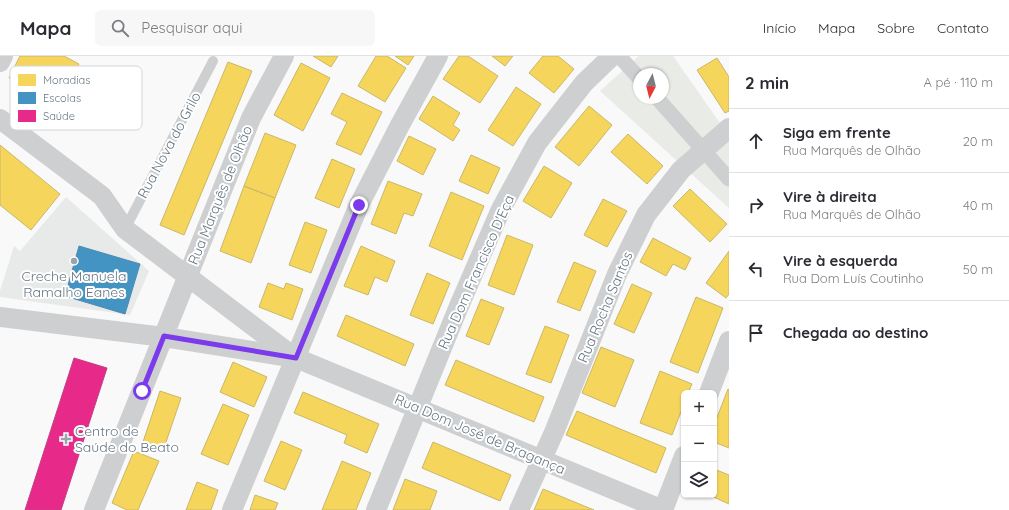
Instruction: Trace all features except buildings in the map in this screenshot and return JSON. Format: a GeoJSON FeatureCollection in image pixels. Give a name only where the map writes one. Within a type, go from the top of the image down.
{"type":"FeatureCollection","features":[{"type":"Feature","properties":{"kind":"street"},"geometry":{"type":"LineString","coordinates":[[0,62],[3,56]]}},
{"type":"Feature","properties":{"kind":"street","name":"Rua Marquês de Olhão"},"geometry":{"type":"LineString","coordinates":[[94,510],[251,118],[284,56]]}},
{"type":"Feature","properties":{"kind":"street"},"geometry":{"type":"LineString","coordinates":[[232,510],[359,205],[400,125],[438,56]]}},
{"type":"Feature","properties":{"kind":"street","name":"Rua Dom Francisco D'Eça"},"geometry":{"type":"LineString","coordinates":[[376,510],[419,408],[459,306],[501,209],[537,143],[584,83],[612,56]]}},
{"type":"Feature","properties":{"kind":"street"},"geometry":{"type":"LineString","coordinates":[[619,56],[633,71]]}},
{"type":"Feature","properties":{"kind":"street"},"geometry":{"type":"LineString","coordinates":[[662,104],[729,179]]}},
{"type":"Feature","properties":{"kind":"street"},"geometry":{"type":"LineString","coordinates":[[0,119],[10,127]]}},
{"type":"Feature","properties":{"kind":"street","name":"Rua Rocha Santos"},"geometry":{"type":"LineString","coordinates":[[519,510],[555,430],[617,274],[646,215],[681,170],[729,128]]}},
{"type":"Feature","properties":{"kind":"street"},"geometry":{"type":"LineString","coordinates":[[15,130],[102,196],[125,229],[296,358]]}},
{"type":"Feature","properties":{"kind":"street"},"geometry":{"type":"LineString","coordinates":[[0,317],[164,336],[296,358]]}},
{"type":"Feature","properties":{"kind":"street"},"geometry":{"type":"LineString","coordinates":[[710,390],[729,341]]}},
{"type":"Feature","properties":{"kind":"street","name":"Rua Dom José de Bragança"},"geometry":{"type":"LineString","coordinates":[[296,358],[663,510]]}},
{"type":"Feature","properties":{"kind":"street"},"geometry":{"type":"LineString","coordinates":[[663,510],[682,462]]}},
{"type":"Feature","properties":{"kind":"lane","name":"Rua Nova do Grilo"},"geometry":{"type":"LineString","coordinates":[[125,229],[213,61]]}},
{"type":"Feature","properties":{"kind":"shaded area"},"geometry":{"type":"Polygon","coordinates":[[[639,56],[673,56],[729,136],[729,208],[600,91],[639,56]]]}},
{"type":"Feature","properties":{"kind":"shaded area","name":"Creche Manuela Ramalho Eanes"},"geometry":{"type":"Polygon","coordinates":[[[66,197],[149,271],[130,315],[0,297],[0,291],[14,246],[20,251],[66,197]]]}},
{"type":"Feature","properties":{"kind":"place","name":"Creche Manuela Ramalho Eanes"},"geometry":{"type":"Point","coordinates":[74,261]}},
{"type":"Feature","properties":{"kind":"place","name":"Centro de Saúde do Beato"},"geometry":{"type":"Point","coordinates":[66,439]}},
{"type":"Feature","properties":{"kind":"route"},"geometry":{"type":"LineString","coordinates":[[142,391],[164,336],[296,358],[359,205]]}}]}
